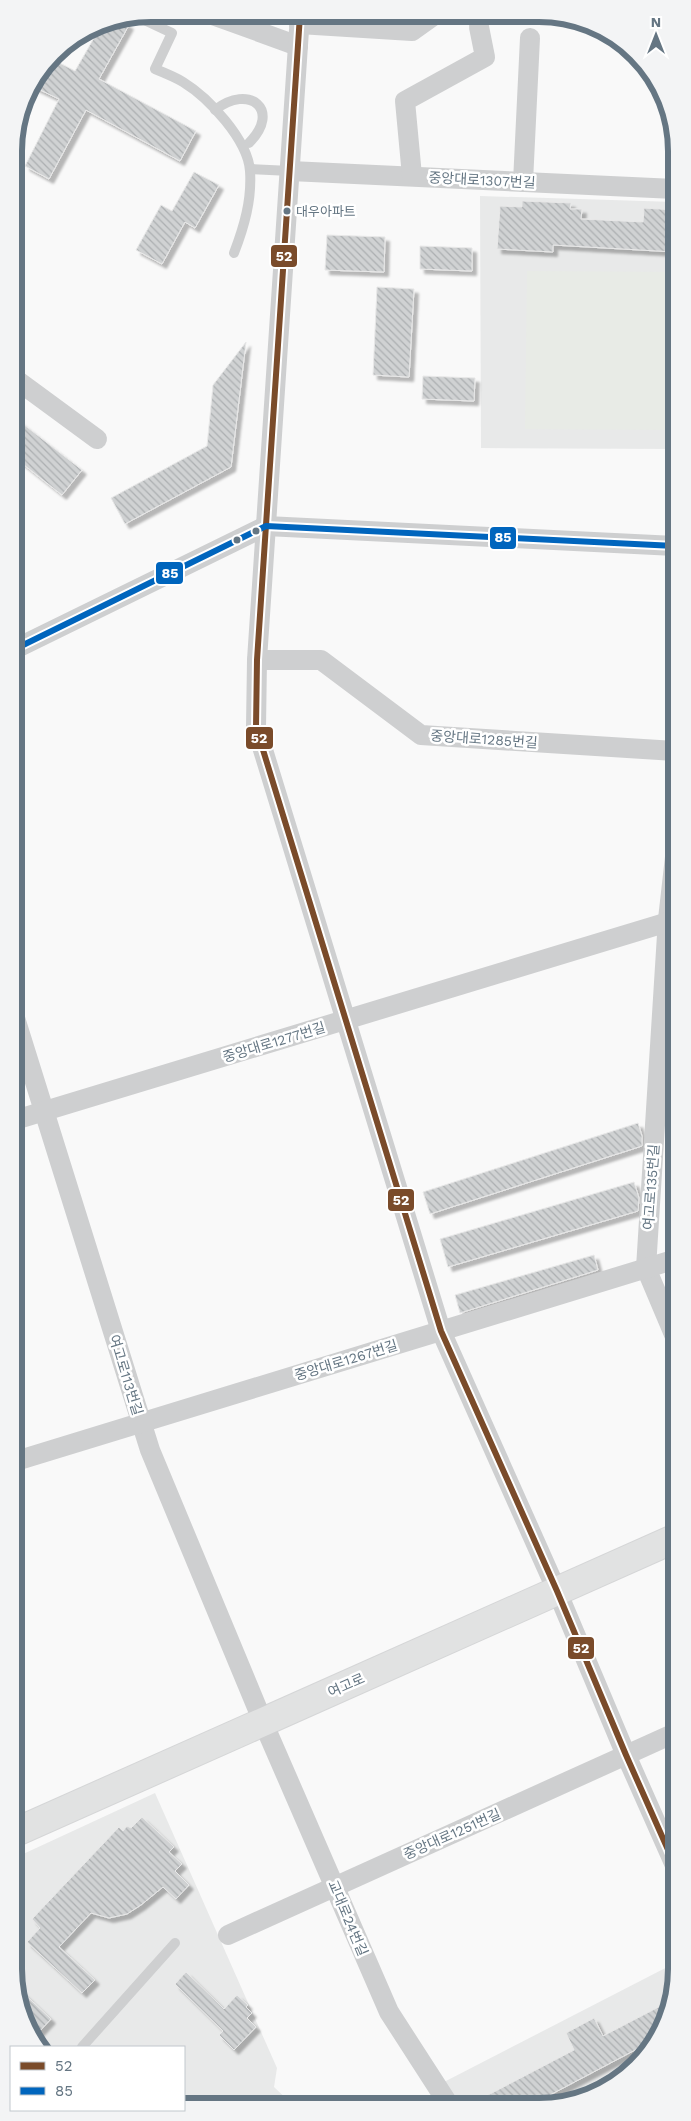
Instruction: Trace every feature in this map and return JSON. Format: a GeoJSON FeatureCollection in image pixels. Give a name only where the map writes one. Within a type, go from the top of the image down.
{"type":"FeatureCollection","features":[{"type":"Feature","properties":{"kind":"main road","name":"여고로"},"geometry":{"type":"LineString","coordinates":[[22,1829],[668,1542]]}},
{"type":"Feature","properties":{"kind":"street"},"geometry":{"type":"LineString","coordinates":[[333,23],[412,31],[424,22]]}},
{"type":"Feature","properties":{"kind":"street"},"geometry":{"type":"LineString","coordinates":[[234,23],[298,46]]}},
{"type":"Feature","properties":{"kind":"street"},"geometry":{"type":"LineString","coordinates":[[300,23],[257,660],[256,727],[441,1331],[557,1591],[668,1850]]}},
{"type":"Feature","properties":{"kind":"street"},"geometry":{"type":"LineString","coordinates":[[412,176],[404,101],[485,57],[479,27]]}},
{"type":"Feature","properties":{"kind":"street"},"geometry":{"type":"LineString","coordinates":[[523,182],[530,38]]}},
{"type":"Feature","properties":{"kind":"street","name":"중앙대로1307번길"},"geometry":{"type":"LineString","coordinates":[[290,171],[668,189]]}},
{"type":"Feature","properties":{"kind":"street"},"geometry":{"type":"LineString","coordinates":[[23,385],[97,439]]}},
{"type":"Feature","properties":{"kind":"street"},"geometry":{"type":"LineString","coordinates":[[23,645],[266,526],[668,546]]}},
{"type":"Feature","properties":{"kind":"street","name":"중앙대로1285번길"},"geometry":{"type":"LineString","coordinates":[[257,660],[321,660],[421,735],[668,751]]}},
{"type":"Feature","properties":{"kind":"street","name":"중앙대로1277번길"},"geometry":{"type":"LineString","coordinates":[[22,1118],[668,924]]}},
{"type":"Feature","properties":{"kind":"street","name":"여고로135번길"},"geometry":{"type":"LineString","coordinates":[[668,976],[646,1268],[668,1320]]}},
{"type":"Feature","properties":{"kind":"street","name":"여고로113번길"},"geometry":{"type":"LineString","coordinates":[[23,1043],[150,1450],[263,1722]]}},
{"type":"Feature","properties":{"kind":"street","name":"중앙대로1267번길"},"geometry":{"type":"LineString","coordinates":[[22,1459],[668,1261]]}},
{"type":"Feature","properties":{"kind":"street","name":"교대로24번길"},"geometry":{"type":"LineString","coordinates":[[263,1722],[389,2012],[444,2098]]}},
{"type":"Feature","properties":{"kind":"street","name":"중앙대로1251번길"},"geometry":{"type":"LineString","coordinates":[[228,1935],[668,1736]]}},
{"type":"Feature","properties":{"kind":"lane"},"geometry":{"type":"LineString","coordinates":[[152,23],[172,33],[156,69],[182,81],[206,99],[240,143],[250,169],[250,196],[244,227],[234,253]]}},
{"type":"Feature","properties":{"kind":"lane"},"geometry":{"type":"LineString","coordinates":[[216,110],[225,102],[236,98],[248,99],[258,104],[263,114],[263,124],[258,134],[249,143]]}},
{"type":"Feature","properties":{"kind":"lane"},"geometry":{"type":"LineString","coordinates":[[250,169],[290,171]]}},
{"type":"Feature","properties":{"kind":"lane"},"geometry":{"type":"LineString","coordinates":[[83,2046],[175,1943]]}},
{"type":"Feature","properties":{"kind":"shaded area"},"geometry":{"type":"Polygon","coordinates":[[[480,196],[668,202],[668,449],[481,448],[480,196]]]}},
{"type":"Feature","properties":{"kind":"shaded area"},"geometry":{"type":"Polygon","coordinates":[[[527,271],[668,272],[668,430],[525,429],[527,271]]]}},
{"type":"Feature","properties":{"kind":"shaded area"},"geometry":{"type":"Polygon","coordinates":[[[155,1793],[277,2068],[274,2087],[286,2098],[185,2098],[185,2046],[48,2046],[29,2011],[25,1995],[22,1969],[22,1855],[155,1793]]]}},
{"type":"Feature","properties":{"kind":"shaded area"},"geometry":{"type":"Polygon","coordinates":[[[668,1967],[666,1995],[659,2019],[642,2048],[611,2077],[589,2089],[556,2097],[454,2098],[444,2082],[668,1967]]]}},
{"type":"Feature","properties":{"kind":"building"},"geometry":{"type":"Polygon","coordinates":[[[129,25],[99,79],[196,131],[180,161],[86,110],[49,179],[25,166],[59,99],[39,89],[40,87],[49,73],[59,63],[75,71],[95,36],[110,29],[129,25]]]}},
{"type":"Feature","properties":{"kind":"building"},"geometry":{"type":"Polygon","coordinates":[[[194,172],[219,185],[195,228],[185,222],[162,264],[136,250],[161,205],[172,211],[194,172]]]}},
{"type":"Feature","properties":{"kind":"building"},"geometry":{"type":"Polygon","coordinates":[[[522,201],[571,203],[570,209],[582,209],[581,219],[643,222],[644,208],[668,210],[668,252],[553,245],[553,252],[497,249],[500,206],[522,207],[522,201]]]}},
{"type":"Feature","properties":{"kind":"building","name":"대우아파트"},"geometry":{"type":"Polygon","coordinates":[[[327,235],[385,237],[384,272],[325,270],[327,235]]]}},
{"type":"Feature","properties":{"kind":"building"},"geometry":{"type":"Polygon","coordinates":[[[420,246],[472,248],[472,271],[420,269],[420,246]]]}},
{"type":"Feature","properties":{"kind":"building"},"geometry":{"type":"Polygon","coordinates":[[[377,287],[414,289],[409,377],[373,375],[377,287]]]}},
{"type":"Feature","properties":{"kind":"building"},"geometry":{"type":"Polygon","coordinates":[[[246,342],[231,467],[125,524],[111,498],[207,446],[213,385],[246,342]]]}},
{"type":"Feature","properties":{"kind":"building"},"geometry":{"type":"Polygon","coordinates":[[[423,376],[475,378],[474,401],[422,399],[423,376]]]}},
{"type":"Feature","properties":{"kind":"building"},"geometry":{"type":"Polygon","coordinates":[[[23,424],[82,470],[62,495],[23,464],[23,424]]]}},
{"type":"Feature","properties":{"kind":"building"},"geometry":{"type":"Polygon","coordinates":[[[638,1123],[642,1136],[642,1146],[430,1214],[423,1192],[638,1123]]]}},
{"type":"Feature","properties":{"kind":"building"},"geometry":{"type":"Polygon","coordinates":[[[634,1182],[639,1198],[638,1211],[448,1267],[440,1239],[634,1182]]]}},
{"type":"Feature","properties":{"kind":"building"},"geometry":{"type":"Polygon","coordinates":[[[594,1255],[598,1270],[460,1313],[455,1295],[594,1255]]]}},
{"type":"Feature","properties":{"kind":"building"},"geometry":{"type":"Polygon","coordinates":[[[142,1817],[174,1847],[169,1852],[182,1864],[175,1871],[189,1885],[176,1899],[163,1887],[127,1914],[109,1918],[91,1913],[59,1947],[95,1980],[82,1993],[27,1942],[40,1928],[32,1919],[119,1827],[123,1831],[127,1826],[131,1828],[142,1817]]]}},
{"type":"Feature","properties":{"kind":"building"},"geometry":{"type":"Polygon","coordinates":[[[186,1972],[224,2009],[237,1995],[248,2005],[246,2007],[252,2013],[247,2018],[256,2027],[234,2050],[219,2035],[223,2031],[175,1984],[186,1972]]]}},
{"type":"Feature","properties":{"kind":"building"},"geometry":{"type":"Polygon","coordinates":[[[25,1994],[51,2019],[39,2032],[29,2011],[25,1994]]]}},
{"type":"Feature","properties":{"kind":"building"},"geometry":{"type":"Polygon","coordinates":[[[664,2004],[659,2019],[644,2046],[545,2098],[482,2098],[574,2050],[566,2033],[594,2018],[603,2036],[664,2004]]]}},
{"type":"Feature","properties":{"kind":"transit line","name":"52"},"geometry":{"type":"LineString","coordinates":[[299,23],[257,660],[256,727],[441,1331],[557,1591],[668,1850]]}},
{"type":"Feature","properties":{"kind":"transit line","name":"85"},"geometry":{"type":"LineString","coordinates":[[23,645],[266,526],[668,546]]}},
{"type":"Feature","properties":{"kind":"place","name":"대우아파트"},"geometry":{"type":"Point","coordinates":[287,211]}}]}
